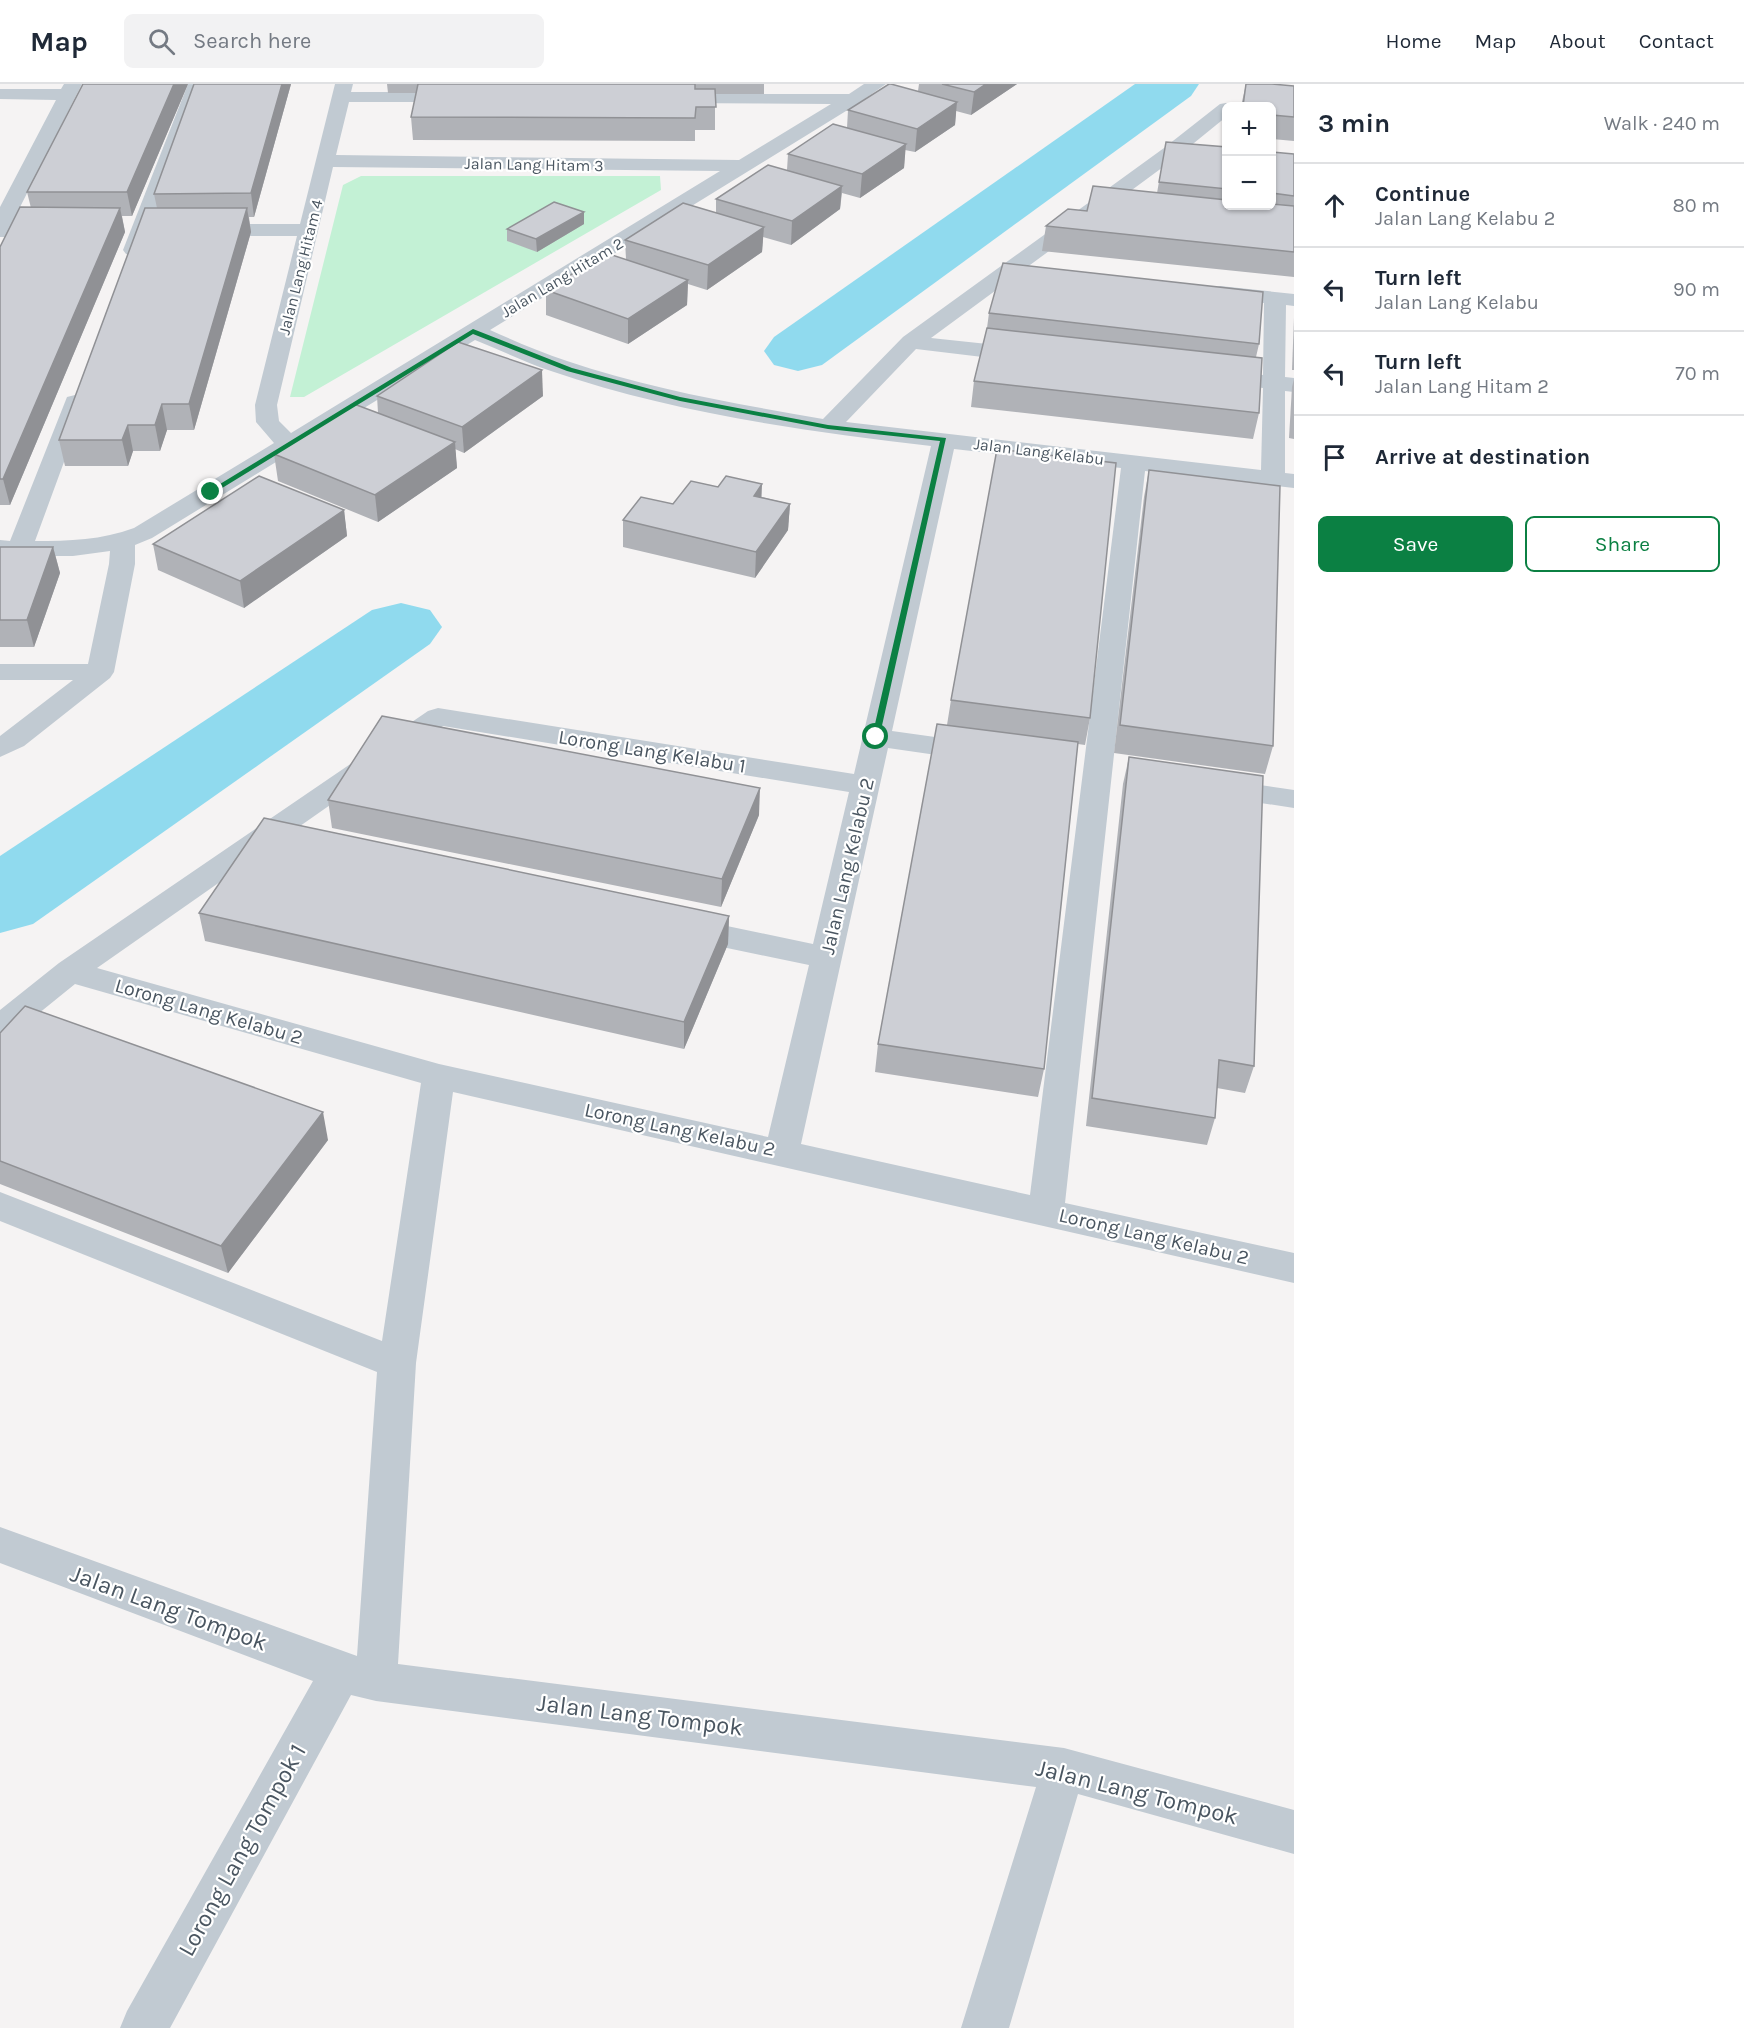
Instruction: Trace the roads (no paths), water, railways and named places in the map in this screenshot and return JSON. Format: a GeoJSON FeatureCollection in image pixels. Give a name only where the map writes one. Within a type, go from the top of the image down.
{"type":"FeatureCollection","features":[{"type":"Feature","properties":{"kind":"street"},"geometry":{"type":"LineString","coordinates":[[124,274],[197,84]]}},
{"type":"Feature","properties":{"kind":"street","name":"Jalan Lang Hitam 2"},"geometry":{"type":"LineString","coordinates":[[10,548],[96,547],[123,542],[143,533],[877,84]]}},
{"type":"Feature","properties":{"kind":"street"},"geometry":{"type":"LineString","coordinates":[[0,94],[70,89]]}},
{"type":"Feature","properties":{"kind":"street"},"geometry":{"type":"LineString","coordinates":[[0,226],[70,89]]}},
{"type":"Feature","properties":{"kind":"street"},"geometry":{"type":"LineString","coordinates":[[343,90],[472,97]]}},
{"type":"Feature","properties":{"kind":"street","name":"Jalan Lang Hitam 4"},"geometry":{"type":"LineString","coordinates":[[288,444],[268,422],[266,405],[343,90]]}},
{"type":"Feature","properties":{"kind":"street"},"geometry":{"type":"LineString","coordinates":[[651,98],[853,99]]}},
{"type":"Feature","properties":{"kind":"street"},"geometry":{"type":"LineString","coordinates":[[828,427],[911,342],[1090,208],[1171,152],[1222,111]]}},
{"type":"Feature","properties":{"kind":"street"},"geometry":{"type":"LineString","coordinates":[[1171,152],[1193,154]]}},
{"type":"Feature","properties":{"kind":"street","name":"Jalan Lang Hitam 3"},"geometry":{"type":"LineString","coordinates":[[325,161],[743,166]]}},
{"type":"Feature","properties":{"kind":"street"},"geometry":{"type":"LineString","coordinates":[[1090,208],[1124,212]]}},
{"type":"Feature","properties":{"kind":"street"},"geometry":{"type":"LineString","coordinates":[[189,231],[309,230]]}},
{"type":"Feature","properties":{"kind":"street"},"geometry":{"type":"LineString","coordinates":[[0,231],[70,231]]}},
{"type":"Feature","properties":{"kind":"street"},"geometry":{"type":"LineString","coordinates":[[117,231],[165,231]]}},
{"type":"Feature","properties":{"kind":"street"},"geometry":{"type":"LineString","coordinates":[[1006,271],[1041,274]]}},
{"type":"Feature","properties":{"kind":"street"},"geometry":{"type":"LineString","coordinates":[[1205,291],[1284,299],[1283,480]]}},
{"type":"Feature","properties":{"kind":"street","name":"Jalan Lang Kelabu"},"geometry":{"type":"LineString","coordinates":[[473,331],[569,370],[680,399],[828,427],[1283,480]]}},
{"type":"Feature","properties":{"kind":"street"},"geometry":{"type":"LineString","coordinates":[[911,342],[1051,358]]}},
{"type":"Feature","properties":{"kind":"street"},"geometry":{"type":"LineString","coordinates":[[1192,373],[1284,384]]}},
{"type":"Feature","properties":{"kind":"street"},"geometry":{"type":"LineString","coordinates":[[10,548],[82,384]]}},
{"type":"Feature","properties":{"kind":"street","name":"Jalan Lang Kelabu 2"},"geometry":{"type":"LineString","coordinates":[[782,1152],[944,440]]}},
{"type":"Feature","properties":{"kind":"street"},"geometry":{"type":"LineString","coordinates":[[1046,1211],[1134,462]]}},
{"type":"Feature","properties":{"kind":"street"},"geometry":{"type":"LineString","coordinates":[[0,748],[14,740],[100,672],[122,564],[123,542]]}},
{"type":"Feature","properties":{"kind":"street"},"geometry":{"type":"LineString","coordinates":[[0,672],[100,672]]}},
{"type":"Feature","properties":{"kind":"street","name":"Lorong Lang Kelabu 1"},"geometry":{"type":"LineString","coordinates":[[262,839],[438,717],[866,785]]}},
{"type":"Feature","properties":{"kind":"street"},"geometry":{"type":"LineString","coordinates":[[876,737],[1004,756]]}},
{"type":"Feature","properties":{"kind":"street"},"geometry":{"type":"LineString","coordinates":[[1190,783],[1294,799]]}},
{"type":"Feature","properties":{"kind":"street"},"geometry":{"type":"LineString","coordinates":[[0,1027],[70,971],[262,839],[297,846]]}},
{"type":"Feature","properties":{"kind":"street"},"geometry":{"type":"LineString","coordinates":[[654,922],[827,958]]}},
{"type":"Feature","properties":{"kind":"street","name":"Lorong Lang Kelabu 2"},"geometry":{"type":"LineString","coordinates":[[70,971],[439,1076],[1294,1268]]}},
{"type":"Feature","properties":{"kind":"street"},"geometry":{"type":"LineString","coordinates":[[358,1677],[397,1363],[439,1076]]}},
{"type":"Feature","properties":{"kind":"street"},"geometry":{"type":"LineString","coordinates":[[0,1206],[397,1363]]}},
{"type":"Feature","properties":{"kind":"street","name":"Jalan Lang Tompok"},"geometry":{"type":"LineString","coordinates":[[0,1545],[358,1677],[1064,1769],[1294,1832]]}},
{"type":"Feature","properties":{"kind":"street","name":"Lorong Lang Tompok 1"},"geometry":{"type":"LineString","coordinates":[[144,2028],[358,1677]]}},
{"type":"Feature","properties":{"kind":"street"},"geometry":{"type":"LineString","coordinates":[[985,2028],[1064,1769]]}},
{"type":"Feature","properties":{"kind":"waterway"},"geometry":{"type":"LineString","coordinates":[[798,351],[1171,84]]}},
{"type":"Feature","properties":{"kind":"waterway"},"geometry":{"type":"LineString","coordinates":[[0,901],[401,627]]}}]}
